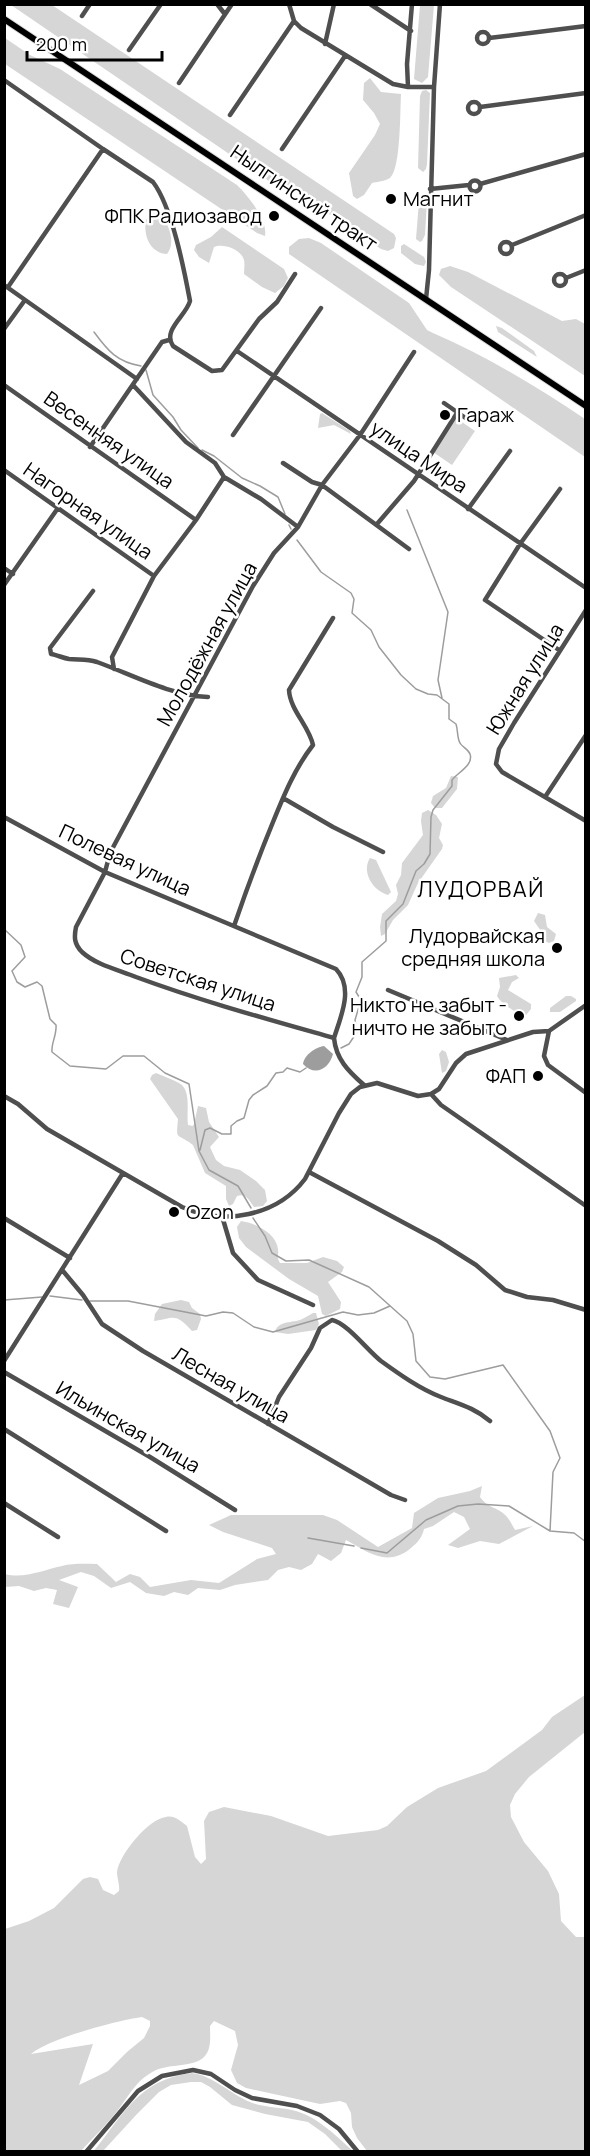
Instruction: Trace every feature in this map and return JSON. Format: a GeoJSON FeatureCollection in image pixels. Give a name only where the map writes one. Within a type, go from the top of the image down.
{"type":"FeatureCollection","features":[{"type":"Feature","properties":{"kind":"main road","name":"Нылгинский тракт"},"geometry":{"type":"LineString","coordinates":[[4,19],[585,406]]}},
{"type":"Feature","properties":{"kind":"street"},"geometry":{"type":"LineString","coordinates":[[82,16],[90,4]]}},
{"type":"Feature","properties":{"kind":"street"},"geometry":{"type":"LineString","coordinates":[[129,50],[161,4]]}},
{"type":"Feature","properties":{"kind":"street"},"geometry":{"type":"LineString","coordinates":[[217,4],[224,14]]}},
{"type":"Feature","properties":{"kind":"street"},"geometry":{"type":"LineString","coordinates":[[179,83],[232,4]]}},
{"type":"Feature","properties":{"kind":"street"},"geometry":{"type":"LineString","coordinates":[[289,4],[294,21],[301,28],[393,84],[408,87],[434,87]]}},
{"type":"Feature","properties":{"kind":"street"},"geometry":{"type":"LineString","coordinates":[[326,44],[334,4]]}},
{"type":"Feature","properties":{"kind":"street"},"geometry":{"type":"LineString","coordinates":[[370,4],[411,31]]}},
{"type":"Feature","properties":{"kind":"street"},"geometry":{"type":"LineString","coordinates":[[408,87],[407,64],[412,4]]}},
{"type":"Feature","properties":{"kind":"street"},"geometry":{"type":"LineString","coordinates":[[426,299],[429,270],[434,87],[440,4]]}},
{"type":"Feature","properties":{"kind":"street"},"geometry":{"type":"LineString","coordinates":[[230,115],[294,21]]}},
{"type":"Feature","properties":{"kind":"street"},"geometry":{"type":"LineString","coordinates":[[489,38],[585,26]]}},
{"type":"Feature","properties":{"kind":"street"},"geometry":{"type":"LineString","coordinates":[[282,149],[345,56]]}},
{"type":"Feature","properties":{"kind":"street"},"geometry":{"type":"LineString","coordinates":[[4,80],[153,182],[159,190],[166,208],[190,301],[169,334],[169,340],[173,346],[216,372],[222,370],[259,319],[278,302],[295,274]]}},
{"type":"Feature","properties":{"kind":"street"},"geometry":{"type":"LineString","coordinates":[[480,107],[585,93]]}},
{"type":"Feature","properties":{"kind":"street"},"geometry":{"type":"LineString","coordinates":[[103,149],[6,286],[137,379]]}},
{"type":"Feature","properties":{"kind":"street"},"geometry":{"type":"LineString","coordinates":[[430,189],[469,185],[471,190],[476,191],[480,188],[480,184],[585,154]]}},
{"type":"Feature","properties":{"kind":"street"},"geometry":{"type":"LineString","coordinates":[[512,246],[585,215]]}},
{"type":"Feature","properties":{"kind":"street"},"geometry":{"type":"LineString","coordinates":[[566,278],[585,270]]}},
{"type":"Feature","properties":{"kind":"street"},"geometry":{"type":"LineString","coordinates":[[4,329],[25,300]]}},
{"type":"Feature","properties":{"kind":"street"},"geometry":{"type":"LineString","coordinates":[[233,435],[321,308]]}},
{"type":"Feature","properties":{"kind":"street"},"geometry":{"type":"LineString","coordinates":[[90,447],[162,342],[169,340]]}},
{"type":"Feature","properties":{"kind":"street","name":"улица Мира"},"geometry":{"type":"LineString","coordinates":[[237,351],[585,588]]}},
{"type":"Feature","properties":{"kind":"street","name":"Молодёжная улица"},"geometry":{"type":"LineString","coordinates":[[76,927],[105,872],[110,853],[253,586],[274,553],[298,527],[322,485],[360,435],[414,352]]}},
{"type":"Feature","properties":{"kind":"street","name":"Весенняя улица"},"geometry":{"type":"LineString","coordinates":[[4,385],[196,519]]}},
{"type":"Feature","properties":{"kind":"street"},"geometry":{"type":"LineString","coordinates":[[133,385],[186,442],[214,463],[224,477],[298,527]]}},
{"type":"Feature","properties":{"kind":"street"},"geometry":{"type":"LineString","coordinates":[[444,403],[467,419]]}},
{"type":"Feature","properties":{"kind":"street"},"geometry":{"type":"LineString","coordinates":[[377,524],[414,481],[457,412]]}},
{"type":"Feature","properties":{"kind":"street"},"geometry":{"type":"LineString","coordinates":[[468,509],[510,451]]}},
{"type":"Feature","properties":{"kind":"street"},"geometry":{"type":"LineString","coordinates":[[283,463],[312,482],[322,485],[409,549]]}},
{"type":"Feature","properties":{"kind":"street","name":"Нагорная улица"},"geometry":{"type":"LineString","coordinates":[[4,470],[154,576]]}},
{"type":"Feature","properties":{"kind":"street"},"geometry":{"type":"LineString","coordinates":[[114,669],[112,657],[154,576],[224,477]]}},
{"type":"Feature","properties":{"kind":"street"},"geometry":{"type":"LineString","coordinates":[[559,650],[485,600],[520,544],[560,489]]}},
{"type":"Feature","properties":{"kind":"street"},"geometry":{"type":"LineString","coordinates":[[4,585],[58,508]]}},
{"type":"Feature","properties":{"kind":"street"},"geometry":{"type":"LineString","coordinates":[[4,568],[13,574]]}},
{"type":"Feature","properties":{"kind":"street"},"geometry":{"type":"LineString","coordinates":[[93,591],[50,648],[51,654],[70,659],[83,658],[95,661],[142,680],[195,696],[208,697]]}},
{"type":"Feature","properties":{"kind":"street","name":"Южная улица"},"geometry":{"type":"LineString","coordinates":[[545,797],[502,772],[497,767],[497,757],[499,749],[585,610]]}},
{"type":"Feature","properties":{"kind":"street"},"geometry":{"type":"LineString","coordinates":[[234,926],[283,798],[302,759],[313,745],[290,698],[289,690],[333,618]]}},
{"type":"Feature","properties":{"kind":"street"},"geometry":{"type":"LineString","coordinates":[[585,735],[545,797],[585,821]]}},
{"type":"Feature","properties":{"kind":"street"},"geometry":{"type":"LineString","coordinates":[[283,798],[383,852]]}},
{"type":"Feature","properties":{"kind":"street","name":"Полевая улица"},"geometry":{"type":"LineString","coordinates":[[4,817],[105,872],[336,969],[343,978],[346,992],[333,1038]]}},
{"type":"Feature","properties":{"kind":"street","name":"Советская улица"},"geometry":{"type":"LineString","coordinates":[[76,927],[75,939],[78,946],[85,954],[103,964],[183,995],[333,1038]]}},
{"type":"Feature","properties":{"kind":"street"},"geometry":{"type":"LineString","coordinates":[[388,990],[507,1040]]}},
{"type":"Feature","properties":{"kind":"street"},"geometry":{"type":"LineString","coordinates":[[4,1096],[18,1104],[47,1129],[188,1209],[204,1215],[222,1216],[256,1212],[286,1199],[299,1187],[347,1099],[355,1089],[378,1083],[418,1096],[431,1094],[442,1085],[462,1056],[533,1032],[549,1031],[585,1005]]}},
{"type":"Feature","properties":{"kind":"street"},"geometry":{"type":"LineString","coordinates":[[549,1031],[544,1056],[548,1065],[585,1094]]}},
{"type":"Feature","properties":{"kind":"street"},"geometry":{"type":"LineString","coordinates":[[333,1038],[342,1064],[364,1085]]}},
{"type":"Feature","properties":{"kind":"street"},"geometry":{"type":"LineString","coordinates":[[431,1094],[441,1105],[585,1206]]}},
{"type":"Feature","properties":{"kind":"street"},"geometry":{"type":"LineString","coordinates":[[309,1172],[447,1247],[476,1265],[505,1290],[527,1297],[553,1300],[585,1310]]}},
{"type":"Feature","properties":{"kind":"street"},"geometry":{"type":"LineString","coordinates":[[4,1361],[123,1173]]}},
{"type":"Feature","properties":{"kind":"street"},"geometry":{"type":"LineString","coordinates":[[222,1216],[232,1253],[258,1280],[313,1305]]}},
{"type":"Feature","properties":{"kind":"street"},"geometry":{"type":"LineString","coordinates":[[4,1218],[70,1258]]}},
{"type":"Feature","properties":{"kind":"street","name":"Лесная улица"},"geometry":{"type":"LineString","coordinates":[[63,1271],[83,1295],[102,1324],[142,1351],[391,1495],[405,1500]]}},
{"type":"Feature","properties":{"kind":"street"},"geometry":{"type":"LineString","coordinates":[[268,1424],[279,1397],[311,1348],[320,1329],[332,1320],[342,1324],[371,1353],[394,1370],[439,1397],[464,1405],[490,1421]]}},
{"type":"Feature","properties":{"kind":"street","name":"Ильинская улица"},"geometry":{"type":"LineString","coordinates":[[4,1372],[191,1481],[235,1510]]}},
{"type":"Feature","properties":{"kind":"street"},"geometry":{"type":"LineString","coordinates":[[4,1429],[166,1531]]}},
{"type":"Feature","properties":{"kind":"street"},"geometry":{"type":"LineString","coordinates":[[4,1503],[58,1537]]}},
{"type":"Feature","properties":{"kind":"street"},"geometry":{"type":"LineString","coordinates":[[86,2151],[138,2091],[162,2076],[193,2070],[211,2074],[252,2098],[297,2106],[320,2115],[339,2129],[358,2151]]}},
{"type":"Feature","properties":{"kind":"shaded area"},"geometry":{"type":"Polygon","coordinates":[[[11,5],[52,5],[394,234],[396,238],[394,248],[388,251],[381,249],[275,178],[269,181],[11,5]]]}},
{"type":"Feature","properties":{"kind":"shaded area"},"geometry":{"type":"Polygon","coordinates":[[[420,5],[434,5],[428,77],[422,83],[414,79],[420,5]]]}},
{"type":"Feature","properties":{"kind":"shaded area"},"geometry":{"type":"Polygon","coordinates":[[[5,38],[30,55],[60,69],[237,185],[260,216],[265,236],[257,233],[5,64],[5,38]]]}},
{"type":"Feature","properties":{"kind":"shaded area"},"geometry":{"type":"Polygon","coordinates":[[[370,78],[381,92],[401,94],[398,151],[394,172],[390,178],[372,183],[364,195],[357,199],[353,196],[349,173],[380,124],[363,100],[364,83],[370,78]]]}},
{"type":"Feature","properties":{"kind":"shaded area"},"geometry":{"type":"Polygon","coordinates":[[[426,90],[430,93],[427,164],[423,172],[418,168],[420,96],[422,91],[426,90]]]}},
{"type":"Feature","properties":{"kind":"shaded area"},"geometry":{"type":"Polygon","coordinates":[[[424,197],[427,200],[425,235],[420,242],[416,239],[419,201],[424,197]]]}},
{"type":"Feature","properties":{"kind":"shaded area"},"geometry":{"type":"Polygon","coordinates":[[[152,213],[162,215],[169,229],[171,245],[167,254],[152,247],[147,237],[146,220],[152,213]]]}},
{"type":"Feature","properties":{"kind":"shaded area"},"geometry":{"type":"Polygon","coordinates":[[[222,227],[284,269],[288,278],[284,286],[275,293],[262,287],[244,274],[242,256],[231,248],[214,247],[209,263],[199,257],[194,250],[196,245],[211,237],[222,227]]]}},
{"type":"Feature","properties":{"kind":"shaded area"},"geometry":{"type":"Polygon","coordinates":[[[309,238],[321,243],[409,303],[427,330],[511,373],[585,419],[585,457],[289,254],[289,247],[299,239],[309,238]]]}},
{"type":"Feature","properties":{"kind":"shaded area"},"geometry":{"type":"Polygon","coordinates":[[[404,244],[424,257],[426,262],[424,266],[415,264],[401,253],[401,246],[404,244]]]}},
{"type":"Feature","properties":{"kind":"shaded area"},"geometry":{"type":"Polygon","coordinates":[[[450,266],[468,272],[562,321],[576,319],[585,324],[585,376],[451,287],[439,275],[441,269],[450,266]]]}},
{"type":"Feature","properties":{"kind":"shaded area"},"geometry":{"type":"Polygon","coordinates":[[[496,326],[534,351],[537,357],[498,332],[496,326]]]}},
{"type":"Feature","properties":{"kind":"shaded area"},"geometry":{"type":"Polygon","coordinates":[[[322,413],[350,431],[351,434],[334,425],[318,428],[322,413]]]}},
{"type":"Feature","properties":{"kind":"shaded area"},"geometry":{"type":"Polygon","coordinates":[[[456,418],[475,431],[452,465],[433,452],[456,418]]]}},
{"type":"Feature","properties":{"kind":"shaded area"},"geometry":{"type":"Polygon","coordinates":[[[451,776],[458,777],[457,789],[442,808],[435,808],[431,803],[433,796],[446,788],[451,776]]]}},
{"type":"Feature","properties":{"kind":"shaded area"},"geometry":{"type":"Polygon","coordinates":[[[428,810],[436,815],[442,824],[439,838],[443,845],[442,849],[418,883],[408,905],[381,936],[382,914],[396,901],[398,894],[396,885],[401,875],[402,863],[423,835],[422,813],[428,810]]]}},
{"type":"Feature","properties":{"kind":"shaded area"},"geometry":{"type":"Polygon","coordinates":[[[370,858],[376,860],[391,892],[388,895],[378,890],[370,880],[367,869],[370,858]]]}},
{"type":"Feature","properties":{"kind":"shaded area"},"geometry":{"type":"Polygon","coordinates":[[[538,913],[545,915],[547,927],[556,934],[554,941],[549,943],[543,940],[541,931],[534,921],[538,913]]]}},
{"type":"Feature","properties":{"kind":"shaded area"},"geometry":{"type":"Polygon","coordinates":[[[516,975],[519,978],[512,982],[508,990],[531,1004],[531,1009],[526,1015],[510,1008],[497,996],[500,987],[499,978],[516,975]]]}},
{"type":"Feature","properties":{"kind":"shaded area"},"geometry":{"type":"Polygon","coordinates":[[[566,996],[571,996],[576,1001],[560,1012],[550,1012],[550,1008],[566,996]]]}},
{"type":"Feature","properties":{"kind":"shaded area"},"geometry":{"type":"Polygon","coordinates":[[[324,1046],[333,1054],[325,1067],[317,1071],[303,1064],[311,1052],[324,1046]]]}},
{"type":"Feature","properties":{"kind":"shaded area"},"geometry":{"type":"Polygon","coordinates":[[[442,1050],[446,1052],[449,1062],[446,1071],[442,1073],[439,1054],[442,1050]]]}},
{"type":"Feature","properties":{"kind":"shaded area"},"geometry":{"type":"Polygon","coordinates":[[[156,1073],[183,1086],[187,1096],[188,1125],[193,1126],[198,1106],[206,1108],[209,1122],[219,1137],[210,1147],[216,1160],[224,1166],[240,1170],[256,1181],[265,1190],[267,1201],[263,1206],[254,1207],[247,1198],[240,1195],[229,1206],[226,1199],[226,1186],[205,1173],[193,1145],[178,1136],[178,1119],[150,1079],[156,1073]]]}},
{"type":"Feature","properties":{"kind":"shaded area"},"geometry":{"type":"Polygon","coordinates":[[[241,1221],[258,1227],[273,1238],[278,1249],[280,1263],[307,1263],[323,1257],[337,1261],[344,1267],[342,1272],[328,1282],[341,1302],[340,1309],[326,1316],[322,1314],[318,1296],[289,1279],[246,1247],[239,1238],[237,1227],[241,1221]]]}},
{"type":"Feature","properties":{"kind":"shaded area"},"geometry":{"type":"Polygon","coordinates":[[[181,1300],[189,1302],[192,1308],[200,1314],[201,1319],[197,1330],[192,1331],[182,1321],[174,1318],[154,1321],[155,1314],[162,1304],[181,1300]]]}},
{"type":"Feature","properties":{"kind":"shaded area"},"geometry":{"type":"Polygon","coordinates":[[[316,1313],[319,1324],[316,1330],[288,1334],[275,1332],[282,1324],[300,1320],[316,1313]]]}},
{"type":"Feature","properties":{"kind":"shaded area"},"geometry":{"type":"Polygon","coordinates":[[[482,1486],[480,1497],[486,1504],[501,1511],[515,1530],[533,1526],[499,1544],[480,1541],[458,1548],[448,1545],[470,1529],[464,1517],[454,1512],[433,1526],[424,1529],[421,1538],[413,1546],[394,1557],[378,1556],[346,1540],[341,1553],[331,1561],[318,1554],[312,1564],[301,1570],[289,1567],[278,1570],[268,1580],[235,1585],[220,1590],[198,1588],[188,1595],[174,1592],[164,1596],[146,1593],[130,1582],[111,1588],[94,1576],[81,1572],[59,1580],[78,1587],[69,1608],[53,1604],[57,1590],[46,1588],[34,1591],[19,1586],[5,1587],[5,1574],[26,1575],[66,1565],[80,1564],[97,1564],[116,1582],[130,1574],[140,1577],[150,1587],[191,1580],[219,1583],[257,1559],[276,1554],[272,1548],[209,1525],[231,1515],[323,1515],[337,1520],[378,1547],[412,1528],[414,1513],[438,1498],[482,1486]]]}},
{"type":"Feature","properties":{"kind":"shaded area"},"geometry":{"type":"Polygon","coordinates":[[[585,1695],[585,1732],[529,1777],[515,1794],[510,1805],[511,1817],[524,1842],[548,1871],[559,1894],[561,1921],[576,1937],[585,1937],[585,2151],[367,2151],[352,2127],[351,2113],[346,2103],[340,2101],[320,2104],[246,2088],[237,2083],[231,2070],[238,2045],[235,2031],[214,2021],[210,2026],[209,2046],[204,2057],[188,2064],[156,2070],[143,2078],[81,2151],[5,2151],[5,1929],[29,1921],[54,1908],[83,1879],[90,1877],[98,1879],[103,1890],[114,1895],[119,1891],[117,1872],[123,1857],[143,1831],[159,1819],[172,1817],[187,1826],[195,1857],[201,1864],[206,1859],[204,1821],[209,1812],[224,1807],[271,1816],[328,1836],[378,1830],[387,1826],[407,1807],[438,1788],[486,1771],[542,1730],[552,1717],[585,1695]],[[142,2017],[101,2026],[52,2042],[31,2054],[93,2044],[79,2085],[108,2071],[144,2038],[150,2021],[142,2017]]]}},
{"type":"Feature","properties":{"kind":"shaded area"},"geometry":{"type":"Polygon","coordinates":[[[192,2073],[215,2081],[250,2102],[297,2111],[306,2115],[323,2125],[353,2151],[342,2151],[325,2134],[308,2122],[232,2105],[210,2087],[201,2082],[191,2082],[171,2085],[159,2092],[103,2151],[93,2152],[134,2100],[145,2091],[158,2083],[192,2073]]]}},
{"type":"Feature","properties":{"kind":"waterway"},"geometry":{"type":"LineString","coordinates":[[94,332],[114,355],[125,362],[141,366]]}},
{"type":"Feature","properties":{"kind":"waterway"},"geometry":{"type":"LineString","coordinates":[[146,370],[153,395],[198,448]]}},
{"type":"Feature","properties":{"kind":"waterway"},"geometry":{"type":"LineString","coordinates":[[202,450],[214,456],[242,478],[278,497],[285,514]]}},
{"type":"Feature","properties":{"kind":"waterway"},"geometry":{"type":"LineString","coordinates":[[407,510],[448,612],[438,680],[442,698]]}},
{"type":"Feature","properties":{"kind":"waterway"},"geometry":{"type":"LineString","coordinates":[[289,525],[291,529]]}},
{"type":"Feature","properties":{"kind":"waterway"},"geometry":{"type":"LineString","coordinates":[[297,540],[321,572],[351,593],[354,599],[352,613],[371,630],[379,647],[401,675],[416,689],[437,695],[449,704],[449,719],[456,724],[459,741],[469,752],[471,758],[470,762],[452,780],[452,786],[433,810],[430,854],[416,871],[403,904],[386,921],[386,941],[362,962],[362,977],[356,992],[361,1000],[355,1020],[357,1032],[349,1044],[341,1048]]}},
{"type":"Feature","properties":{"kind":"waterway","name":"ЛУДОРВАЙ"},"geometry":{"type":"LineString","coordinates":[[4,929],[21,945],[25,957],[12,971],[17,982],[25,987],[37,982],[42,986],[50,1019],[56,1025],[52,1052],[70,1066],[106,1069],[123,1056],[144,1056],[165,1073],[189,1084],[199,1151],[209,1170],[238,1186],[251,1208]]}},
{"type":"Feature","properties":{"kind":"waterway"},"geometry":{"type":"LineString","coordinates":[[200,1150],[205,1130],[210,1128],[222,1134],[231,1134],[231,1126],[244,1118],[249,1100],[267,1086],[276,1073],[283,1072],[287,1068],[300,1072],[306,1068]]}},
{"type":"Feature","properties":{"kind":"waterway","name":"ЛУДОРВАЙ"},"geometry":{"type":"LineString","coordinates":[[253,1218],[265,1236],[272,1253],[286,1261],[309,1260],[369,1287],[407,1321],[413,1334],[416,1361],[430,1377],[445,1379],[503,1365],[550,1431],[560,1458],[553,1472],[550,1531],[574,1533],[586,1542]]}},
{"type":"Feature","properties":{"kind":"waterway"},"geometry":{"type":"LineString","coordinates":[[50,1296],[82,1300]]}},
{"type":"Feature","properties":{"kind":"waterway"},"geometry":{"type":"LineString","coordinates":[[4,1300],[42,1297]]}},
{"type":"Feature","properties":{"kind":"waterway"},"geometry":{"type":"LineString","coordinates":[[90,1301],[128,1301],[206,1316],[223,1312],[233,1313],[254,1327],[273,1332],[343,1312],[358,1315],[374,1313],[390,1306]]}},
{"type":"Feature","properties":{"kind":"waterway"},"geometry":{"type":"LineString","coordinates":[[361,1548],[387,1553],[426,1520],[458,1506],[478,1504],[509,1506],[550,1531]]}},
{"type":"Feature","properties":{"kind":"waterway"},"geometry":{"type":"LineString","coordinates":[[308,1538],[354,1546]]}},
{"type":"Feature","properties":{"kind":"place","name":"Магнит"},"geometry":{"type":"Point","coordinates":[391,199]}},
{"type":"Feature","properties":{"kind":"place","name":"ФПК Радиозавод"},"geometry":{"type":"Point","coordinates":[274,216]}},
{"type":"Feature","properties":{"kind":"place","name":"Гараж"},"geometry":{"type":"Point","coordinates":[445,415]}},
{"type":"Feature","properties":{"kind":"place","name":"Лудорвайская средняя школа"},"geometry":{"type":"Point","coordinates":[557,948]}},
{"type":"Feature","properties":{"kind":"place","name":"Никто не забыт - ничто не забыто"},"geometry":{"type":"Point","coordinates":[519,1016]}},
{"type":"Feature","properties":{"kind":"place","name":"ФАП"},"geometry":{"type":"Point","coordinates":[538,1076]}},
{"type":"Feature","properties":{"kind":"place","name":"Ozon"},"geometry":{"type":"Point","coordinates":[174,1212]}},
{"type":"Feature","properties":{"kind":"district","name":"ЛУДОРВАЙ"},"geometry":{"type":"Point","coordinates":[481,889]}}]}
